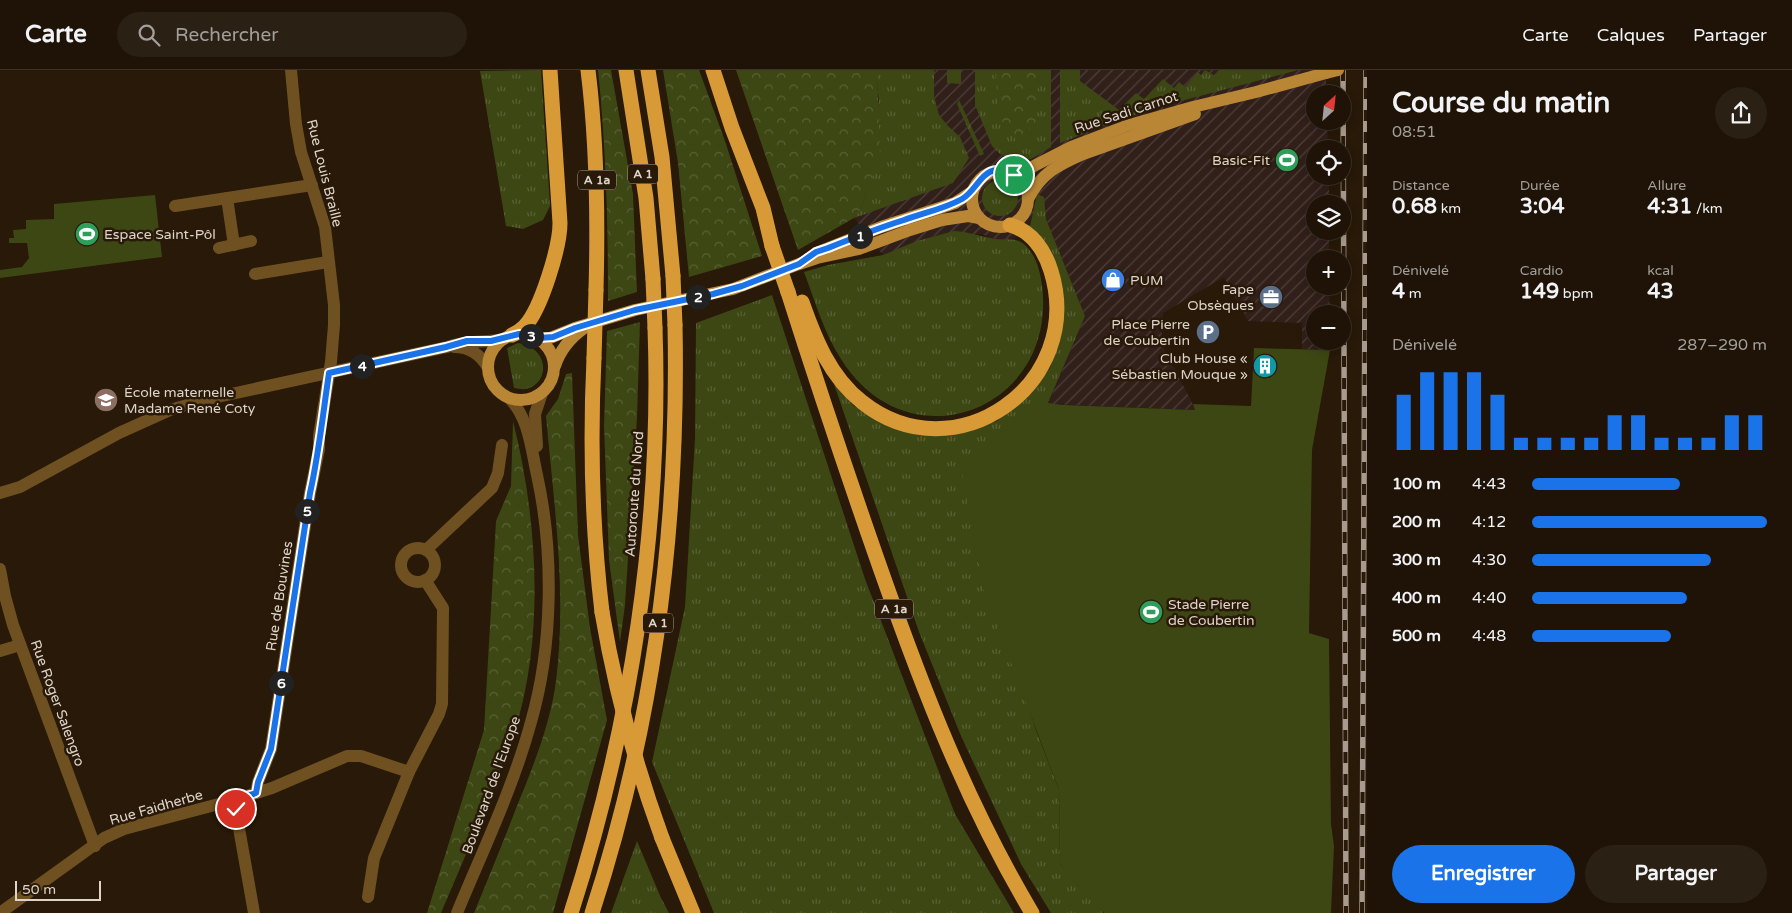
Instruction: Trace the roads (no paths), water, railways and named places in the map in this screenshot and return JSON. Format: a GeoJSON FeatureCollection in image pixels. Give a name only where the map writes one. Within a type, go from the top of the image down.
{"type":"FeatureCollection","features":[{"type":"Feature","properties":{"kind":"highway"},"geometry":{"type":"LineString","coordinates":[[508,337],[524,327],[533,314],[559,243],[560,223],[550,70]]}},
{"type":"Feature","properties":{"kind":"highway","name":"A 1a"},"geometry":{"type":"LineString","coordinates":[[588,70],[594,123],[596,168],[596,290],[592,415],[593,490],[602,612],[622,708],[647,794],[662,838],[694,913]]}},
{"type":"Feature","properties":{"kind":"highway","name":"Autoroute du Nord"},"geometry":{"type":"LineString","coordinates":[[571,913],[596,829],[617,742],[638,616],[650,518],[656,360],[653,279],[646,198],[626,70]]}},
{"type":"Feature","properties":{"kind":"highway","name":"A 1"},"geometry":{"type":"LineString","coordinates":[[592,913],[615,836],[645,702],[659,613],[674,462],[676,385],[673,276],[662,157],[648,70]]}},
{"type":"Feature","properties":{"kind":"highway","name":"A 1a"},"geometry":{"type":"LineString","coordinates":[[714,70],[732,128],[777,244],[881,572],[924,690],[974,804],[1032,913]]}},
{"type":"Feature","properties":{"kind":"highway"},"geometry":{"type":"LineString","coordinates":[[792,290],[825,358],[842,382],[861,402],[885,417],[910,426],[939,429],[965,426],[991,415],[1019,396],[1041,367],[1054,336],[1057,299],[1049,265],[1043,252],[1031,237],[1022,230],[1010,225]]}},
{"type":"Feature","properties":{"kind":"main road","name":"Rue Sadi Carnot"},"geometry":{"type":"LineString","coordinates":[[1010,173],[1026,170],[1071,147],[1126,126],[1332,72]]}},
{"type":"Feature","properties":{"kind":"main road","name":"Rue Sadi Carnot"},"geometry":{"type":"LineString","coordinates":[[1028,199],[1034,187],[1044,175],[1065,162],[1256,92]]}},
{"type":"Feature","properties":{"kind":"main road"},"geometry":{"type":"LineString","coordinates":[[536,338],[553,337],[575,328],[635,310],[733,288],[817,258],[859,249],[942,220],[968,216],[979,218],[995,226],[1010,225],[1023,215],[1027,207],[1028,199],[1023,183],[1010,173],[998,170],[987,174],[978,181],[972,191],[955,203],[816,252],[799,264]]}},
{"type":"Feature","properties":{"kind":"main road"},"geometry":{"type":"LineString","coordinates":[[972,191],[972,205],[979,218]]}},
{"type":"Feature","properties":{"kind":"main road"},"geometry":{"type":"LineString","coordinates":[[555,366],[549,350],[536,338],[526,334],[508,337],[492,351],[488,368],[493,384],[501,394],[508,398],[524,400],[535,398],[542,394],[552,380],[560,354],[568,342],[590,324]]}},
{"type":"Feature","properties":{"kind":"street","name":"Rue Louis Braille"},"geometry":{"type":"LineString","coordinates":[[291,70],[297,132],[304,163],[325,227],[334,314],[333,344],[329,373]]}},
{"type":"Feature","properties":{"kind":"street"},"geometry":{"type":"LineString","coordinates":[[175,206],[312,185]]}},
{"type":"Feature","properties":{"kind":"street"},"geometry":{"type":"LineString","coordinates":[[227,198],[234,245]]}},
{"type":"Feature","properties":{"kind":"street"},"geometry":{"type":"LineString","coordinates":[[219,248],[250,241]]}},
{"type":"Feature","properties":{"kind":"street"},"geometry":{"type":"LineString","coordinates":[[255,274],[328,262]]}},
{"type":"Feature","properties":{"kind":"street"},"geometry":{"type":"LineString","coordinates":[[0,493],[20,487],[119,433],[163,412],[208,399],[467,341],[491,341],[508,337]]}},
{"type":"Feature","properties":{"kind":"street"},"geometry":{"type":"LineString","coordinates":[[446,347],[460,347],[473,351],[488,368]]}},
{"type":"Feature","properties":{"kind":"street","name":"Rue de Bouvines"},"geometry":{"type":"LineString","coordinates":[[256,793],[258,782],[271,749],[329,373]]}},
{"type":"Feature","properties":{"kind":"street","name":"Boulevard de l'Europe"},"geometry":{"type":"LineString","coordinates":[[458,913],[516,768],[532,720],[546,642],[548,584],[546,542],[539,486],[535,417],[536,407],[542,394]]}},
{"type":"Feature","properties":{"kind":"street","name":"Boulevard de l'Europe"},"geometry":{"type":"LineString","coordinates":[[508,398],[524,420],[539,486]]}},
{"type":"Feature","properties":{"kind":"street"},"geometry":{"type":"LineString","coordinates":[[426,550],[492,488],[498,473],[502,445]]}},
{"type":"Feature","properties":{"kind":"street"},"geometry":{"type":"LineString","coordinates":[[416,548],[426,550],[432,556],[435,563],[432,575],[426,580],[414,582],[407,579],[402,573],[400,566],[402,558],[409,550],[416,548]]}},
{"type":"Feature","properties":{"kind":"street","name":"Rue Roger Salengro"},"geometry":{"type":"LineString","coordinates":[[0,569],[6,602],[20,645],[95,846]]}},
{"type":"Feature","properties":{"kind":"street"},"geometry":{"type":"LineString","coordinates":[[368,897],[374,858],[410,772],[439,714],[442,704],[442,608],[426,580]]}},
{"type":"Feature","properties":{"kind":"street"},"geometry":{"type":"LineString","coordinates":[[0,651],[20,645]]}},
{"type":"Feature","properties":{"kind":"street","name":"Rue Faidherbe"},"geometry":{"type":"LineString","coordinates":[[0,913],[111,834],[124,829],[272,788],[347,756],[361,756],[410,772]]}},
{"type":"Feature","properties":{"kind":"street"},"geometry":{"type":"LineString","coordinates":[[234,800],[254,913]]}},
{"type":"Feature","properties":{"kind":"railway"},"geometry":{"type":"LineString","coordinates":[[1343,70],[1346,913]]}},
{"type":"Feature","properties":{"kind":"railway"},"geometry":{"type":"LineString","coordinates":[[1362,913],[1366,70]]}},
{"type":"Feature","properties":{"kind":"place","name":"Basic-Fit"},"geometry":{"type":"Point","coordinates":[1287,160]}},
{"type":"Feature","properties":{"kind":"place","name":"Espace Saint-Pôl"},"geometry":{"type":"Point","coordinates":[87,234]}},
{"type":"Feature","properties":{"kind":"place","name":"PUM"},"geometry":{"type":"Point","coordinates":[1113,280]}},
{"type":"Feature","properties":{"kind":"place","name":"Fape Obsèques"},"geometry":{"type":"Point","coordinates":[1271,297]}},
{"type":"Feature","properties":{"kind":"place","name":"Place Pierre de Coubertin"},"geometry":{"type":"Point","coordinates":[1208,332]}},
{"type":"Feature","properties":{"kind":"place","name":"Club House « Sébastien Mouque »"},"geometry":{"type":"Point","coordinates":[1265,366]}},
{"type":"Feature","properties":{"kind":"place","name":"École maternelle Madame René Coty"},"geometry":{"type":"Point","coordinates":[106,400]}},
{"type":"Feature","properties":{"kind":"place","name":"Stade Pierre de Coubertin"},"geometry":{"type":"Point","coordinates":[1151,612]}}]}
